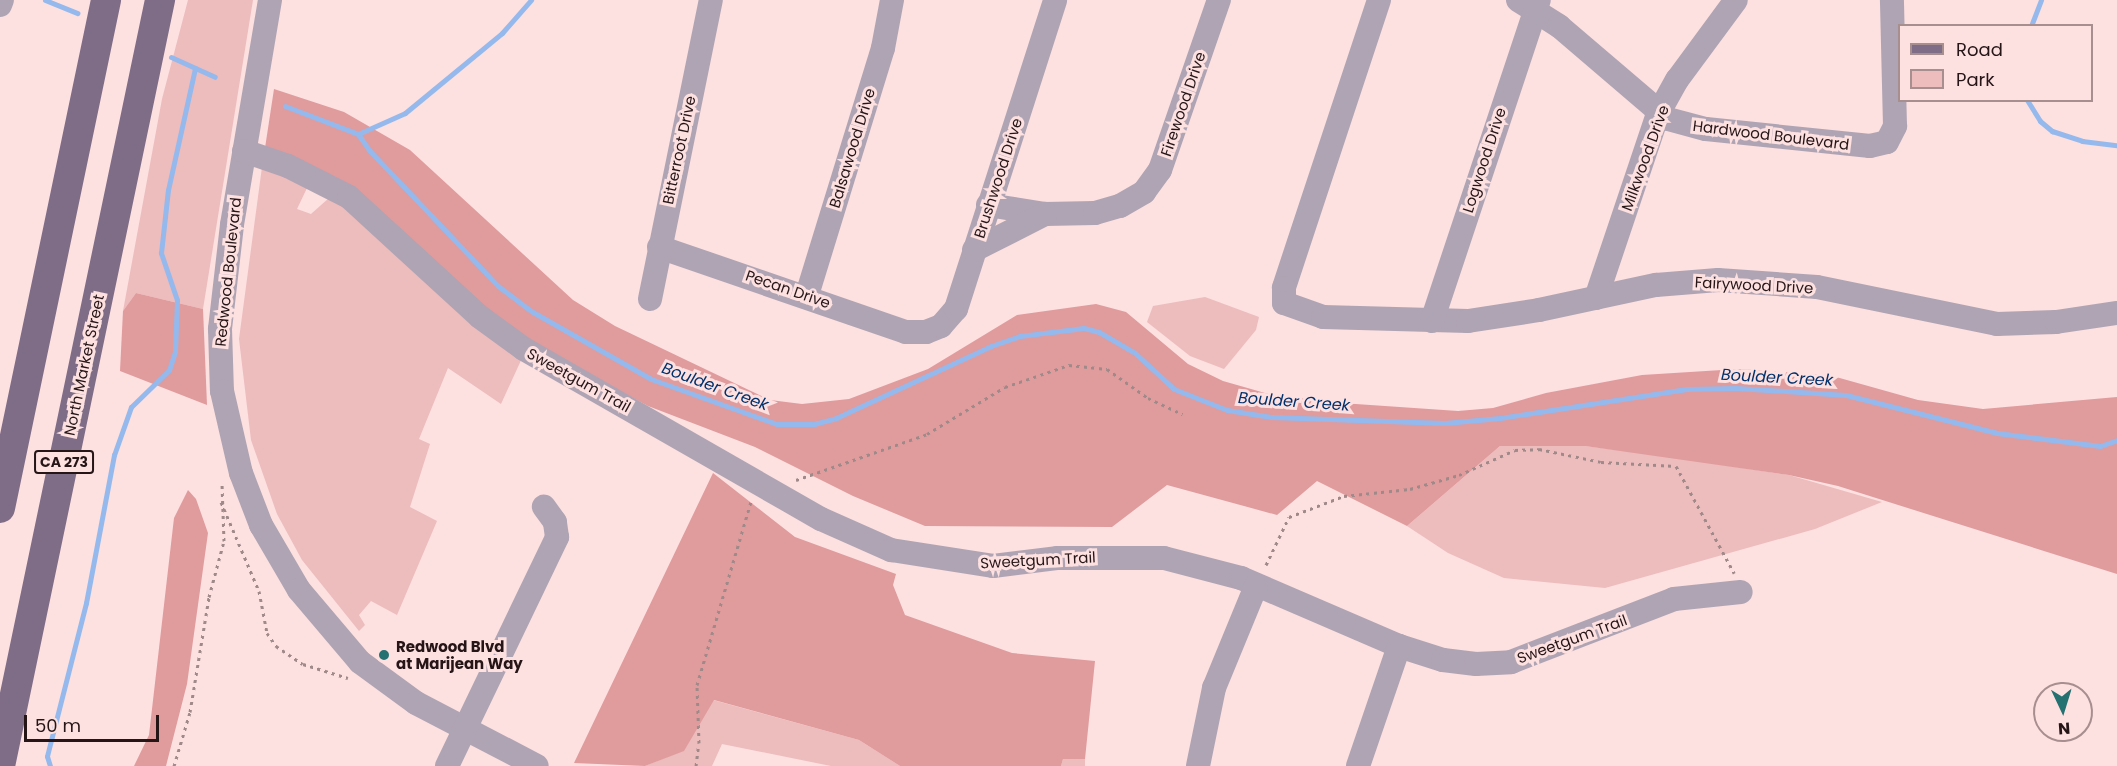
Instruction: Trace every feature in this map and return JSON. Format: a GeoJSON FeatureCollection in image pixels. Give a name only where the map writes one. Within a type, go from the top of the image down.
{"type":"FeatureCollection","features":[{"type":"Feature","properties":{"kind":"main road","name":"CA 273"},"geometry":{"type":"LineString","coordinates":[[0,508],[106,0]]}},
{"type":"Feature","properties":{"kind":"main road","name":"North Market Street"},"geometry":{"type":"LineString","coordinates":[[0,766],[160,0]]}},
{"type":"Feature","properties":{"kind":"street"},"geometry":{"type":"LineString","coordinates":[[0,5],[3,0]]}},
{"type":"Feature","properties":{"kind":"street","name":"Redwood Boulevard"},"geometry":{"type":"LineString","coordinates":[[270,0],[244,151],[220,329],[222,391],[229,434],[261,525],[310,606],[372,672],[416,703],[537,766]]}},
{"type":"Feature","properties":{"kind":"street","name":"Bitterroot Drive"},"geometry":{"type":"LineString","coordinates":[[650,299],[711,0]]}},
{"type":"Feature","properties":{"kind":"street","name":"Balsawood Drive"},"geometry":{"type":"LineString","coordinates":[[807,295],[883,48],[892,0]]}},
{"type":"Feature","properties":{"kind":"street","name":"Brushwood Drive"},"geometry":{"type":"LineString","coordinates":[[916,333],[935,330],[952,316],[1055,0]]}},
{"type":"Feature","properties":{"kind":"street","name":"Firewood Drive"},"geometry":{"type":"LineString","coordinates":[[1045,214],[1095,213],[1133,199],[1151,185],[1160,170],[1219,0]]}},
{"type":"Feature","properties":{"kind":"street","name":"Fairywood Drive"},"geometry":{"type":"LineString","coordinates":[[1379,0],[1284,288],[1284,303],[1323,317],[1432,321],[1508,316],[1656,285],[1718,280],[1817,287],[1997,324],[2056,322],[2117,313]]}},
{"type":"Feature","properties":{"kind":"street","name":"Milkwood Drive"},"geometry":{"type":"LineString","coordinates":[[1596,298],[1658,114],[1677,80],[1736,0]]}},
{"type":"Feature","properties":{"kind":"street","name":"Hardwood Boulevard"},"geometry":{"type":"LineString","coordinates":[[1530,3],[1658,114],[1706,129],[1880,145],[1891,137],[1895,126],[1892,0]]}},
{"type":"Feature","properties":{"kind":"street","name":"Logwood Drive"},"geometry":{"type":"LineString","coordinates":[[1432,321],[1530,3]]}},
{"type":"Feature","properties":{"kind":"street","name":"Sweetgum Trail"},"geometry":{"type":"LineString","coordinates":[[244,151],[288,166],[349,197],[480,317],[524,349],[821,519],[891,550],[932,559],[993,566],[1058,558],[1164,558],[1241,578],[1399,646],[1443,660],[1476,664],[1511,662],[1674,599],[1741,591]]}},
{"type":"Feature","properties":{"kind":"street"},"geometry":{"type":"LineString","coordinates":[[988,205],[1045,214]]}},
{"type":"Feature","properties":{"kind":"street"},"geometry":{"type":"LineString","coordinates":[[974,249],[1045,214]]}},
{"type":"Feature","properties":{"kind":"street","name":"Pecan Drive"},"geometry":{"type":"LineString","coordinates":[[659,247],[916,333]]}},
{"type":"Feature","properties":{"kind":"street"},"geometry":{"type":"LineString","coordinates":[[447,766],[557,537],[555,522],[544,507]]}},
{"type":"Feature","properties":{"kind":"street"},"geometry":{"type":"LineString","coordinates":[[1198,766],[1214,688],[1256,586]]}},
{"type":"Feature","properties":{"kind":"street"},"geometry":{"type":"LineString","coordinates":[[1358,766],[1399,646]]}},
{"type":"Feature","properties":{"kind":"path"},"geometry":{"type":"LineString","coordinates":[[696,766],[699,743],[697,685],[763,486],[927,434],[1005,387],[1069,365],[1107,369],[1148,398],[1183,414]]}},
{"type":"Feature","properties":{"kind":"path"},"geometry":{"type":"LineString","coordinates":[[1256,586],[1289,517],[1344,496],[1410,489],[1459,475],[1515,450],[1539,449],[1601,462],[1676,466],[1697,510],[1730,562],[1741,591]]}},
{"type":"Feature","properties":{"kind":"path"},"geometry":{"type":"LineString","coordinates":[[174,766],[190,712],[209,597],[224,542],[220,498],[223,476]]}},
{"type":"Feature","properties":{"kind":"path"},"geometry":{"type":"LineString","coordinates":[[220,498],[259,591],[267,633],[276,646],[287,657],[344,680],[372,672]]}},
{"type":"Feature","properties":{"kind":"green space"},"geometry":{"type":"Polygon","coordinates":[[[188,0],[253,0],[203,309],[136,293],[123,311],[162,99],[188,0]]]}},
{"type":"Feature","properties":{"kind":"green space"},"geometry":{"type":"Polygon","coordinates":[[[262,167],[308,186],[297,209],[311,214],[329,198],[335,199],[523,356],[501,404],[448,368],[419,439],[430,444],[410,507],[437,521],[397,615],[371,601],[359,615],[365,625],[359,631],[302,560],[277,514],[251,440],[239,339],[262,167]]]}},
{"type":"Feature","properties":{"kind":"green space"},"geometry":{"type":"Polygon","coordinates":[[[1205,297],[1259,317],[1256,330],[1224,369],[1190,356],[1147,322],[1153,306],[1205,297]]]}},
{"type":"Feature","properties":{"kind":"green space"},"geometry":{"type":"Polygon","coordinates":[[[1500,446],[1585,446],[1664,456],[1789,475],[1882,502],[1815,529],[1605,588],[1504,578],[1448,553],[1407,526],[1500,446]]]}},
{"type":"Feature","properties":{"kind":"green space"},"geometry":{"type":"Polygon","coordinates":[[[713,700],[859,740],[900,766],[831,766],[722,744],[712,766],[645,766],[684,750],[713,700]]]}},
{"type":"Feature","properties":{"kind":"green space"},"geometry":{"type":"Polygon","coordinates":[[[1063,759],[1085,759],[1085,766],[1061,766],[1063,759]]]}},
{"type":"Feature","properties":{"kind":"shaded area"},"geometry":{"type":"Polygon","coordinates":[[[274,89],[344,112],[410,150],[573,300],[615,326],[770,400],[802,404],[849,399],[928,369],[1017,315],[1096,304],[1126,312],[1188,364],[1223,381],[1265,393],[1341,403],[1458,411],[1493,408],[1546,393],[1642,375],[1738,369],[1829,375],[1918,400],[1983,409],[2117,397],[2117,574],[1838,486],[1789,475],[1585,446],[1500,446],[1407,526],[1317,481],[1277,515],[1167,485],[1112,527],[925,526],[853,496],[755,447],[648,406],[526,341],[265,148],[274,89]]]}},
{"type":"Feature","properties":{"kind":"shaded area"},"geometry":{"type":"Polygon","coordinates":[[[136,293],[203,309],[207,405],[120,371],[123,311],[136,293]]]}},
{"type":"Feature","properties":{"kind":"shaded area"},"geometry":{"type":"Polygon","coordinates":[[[713,473],[795,537],[896,574],[893,585],[905,615],[1012,653],[1095,661],[1085,759],[1063,759],[1061,766],[900,766],[859,740],[714,700],[684,751],[645,766],[574,763],[713,473]]]}},
{"type":"Feature","properties":{"kind":"shaded area"},"geometry":{"type":"Polygon","coordinates":[[[188,490],[196,499],[208,533],[187,684],[166,766],[134,766],[149,735],[174,518],[188,490]]]}},
{"type":"Feature","properties":{"kind":"waterway","name":"Boulder Creek"},"geometry":{"type":"LineString","coordinates":[[45,0],[77,13]]}},
{"type":"Feature","properties":{"kind":"waterway"},"geometry":{"type":"LineString","coordinates":[[358,134],[405,113],[502,33],[531,0]]}},
{"type":"Feature","properties":{"kind":"waterway"},"geometry":{"type":"LineString","coordinates":[[2032,24],[2041,0]]}},
{"type":"Feature","properties":{"kind":"waterway","name":"Boulder Creek"},"geometry":{"type":"LineString","coordinates":[[171,57],[215,77]]}},
{"type":"Feature","properties":{"kind":"waterway"},"geometry":{"type":"LineString","coordinates":[[50,766],[47,756],[86,603],[114,455],[131,407],[169,370],[175,352],[177,300],[161,253],[168,190],[195,68]]}},
{"type":"Feature","properties":{"kind":"waterway"},"geometry":{"type":"LineString","coordinates":[[2028,102],[2040,121],[2052,131],[2082,141],[2117,145]]}},
{"type":"Feature","properties":{"kind":"waterway","name":"Boulder Creek"},"geometry":{"type":"LineString","coordinates":[[285,106],[358,134],[369,150],[498,286],[531,311],[651,379],[777,424],[814,424],[836,418],[991,346],[1020,336],[1084,328],[1099,332],[1135,353],[1174,389],[1227,410],[1271,417],[1445,423],[1500,418],[1687,389],[1736,388],[1846,395],[1997,433],[2100,446],[2117,440]]}},
{"type":"Feature","properties":{"kind":"place","name":"Redwood Blvd at Marijean Way"},"geometry":{"type":"Point","coordinates":[384,655]}}]}
